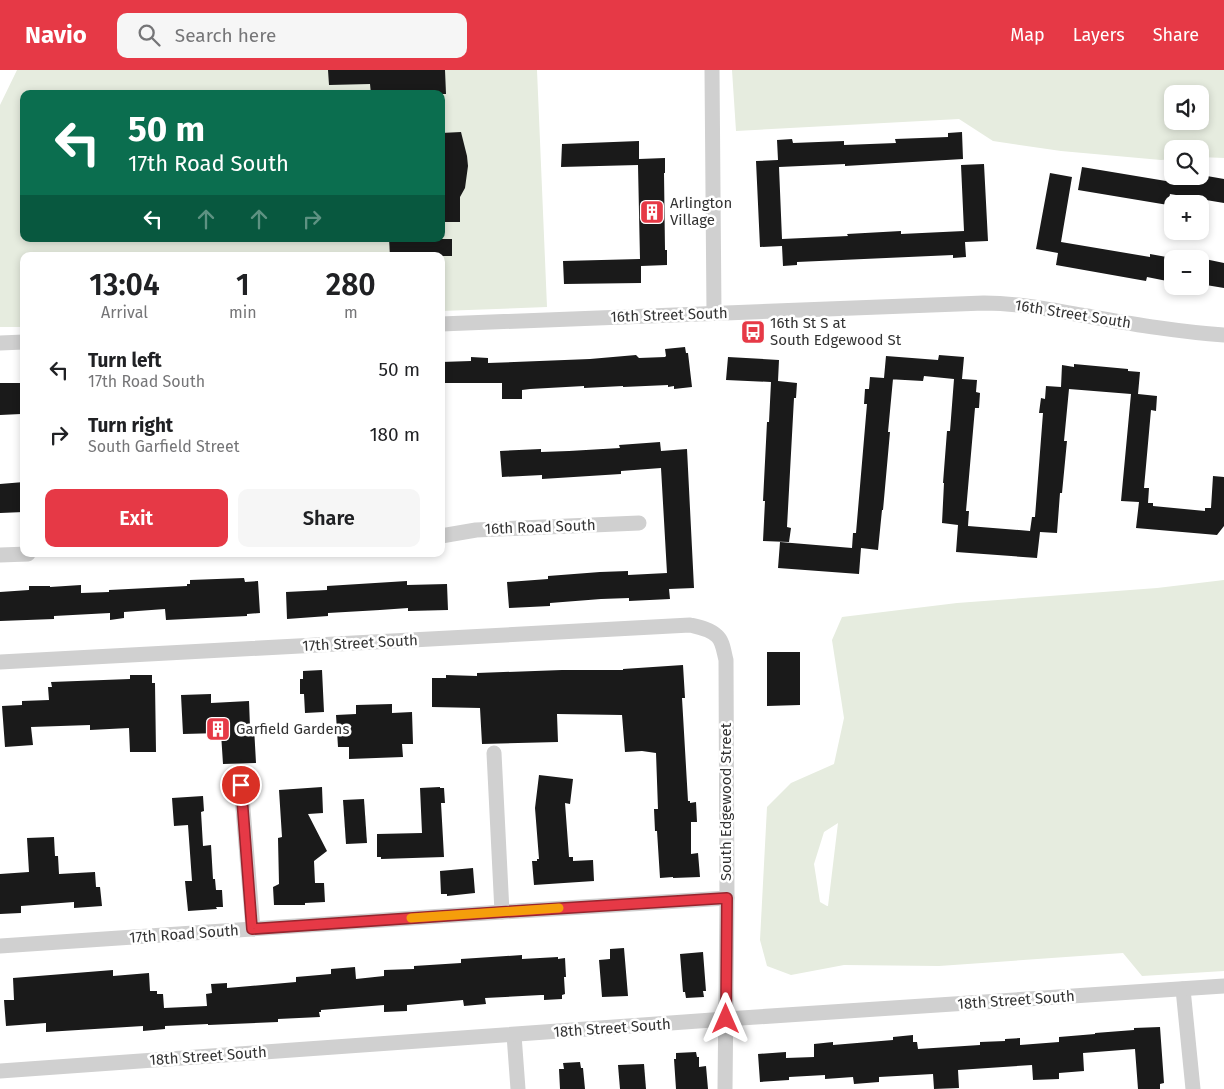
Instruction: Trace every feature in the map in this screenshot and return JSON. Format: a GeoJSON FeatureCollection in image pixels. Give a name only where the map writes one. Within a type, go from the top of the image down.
{"type":"FeatureCollection","features":[{"type":"Feature","properties":{"kind":"street"},"geometry":{"type":"LineString","coordinates":[[712,70],[714,313]]}},
{"type":"Feature","properties":{"kind":"street","name":"16th Street South"},"geometry":{"type":"LineString","coordinates":[[445,324],[1005,303],[1165,330],[1224,336]]}},
{"type":"Feature","properties":{"kind":"street"},"geometry":{"type":"LineString","coordinates":[[0,343],[20,342]]}},
{"type":"Feature","properties":{"kind":"street","name":"16th Road South"},"geometry":{"type":"LineString","coordinates":[[445,535],[476,530],[639,522]]}},
{"type":"Feature","properties":{"kind":"street"},"geometry":{"type":"LineString","coordinates":[[0,555],[20,554]]}},
{"type":"Feature","properties":{"kind":"street","name":"17th Street South"},"geometry":{"type":"LineString","coordinates":[[0,662],[690,625],[704,628],[718,636]]}},
{"type":"Feature","properties":{"kind":"street","name":"South Edgewood Street"},"geometry":{"type":"LineString","coordinates":[[718,636],[726,660],[727,898],[725,1089]]}},
{"type":"Feature","properties":{"kind":"street"},"geometry":{"type":"LineString","coordinates":[[494,753],[502,912]]}},
{"type":"Feature","properties":{"kind":"street"},"geometry":{"type":"LineString","coordinates":[[241,785],[252,929]]}},
{"type":"Feature","properties":{"kind":"street","name":"17th Road South"},"geometry":{"type":"LineString","coordinates":[[0,946],[727,898]]}},
{"type":"Feature","properties":{"kind":"street","name":"18th Street South"},"geometry":{"type":"LineString","coordinates":[[0,1071],[726,1019],[1224,986]]}},
{"type":"Feature","properties":{"kind":"street"},"geometry":{"type":"LineString","coordinates":[[1183,989],[1193,1089]]}},
{"type":"Feature","properties":{"kind":"street"},"geometry":{"type":"LineString","coordinates":[[514,1034],[518,1089]]}},
{"type":"Feature","properties":{"kind":"shaded area"},"geometry":{"type":"Polygon","coordinates":[[[17,70],[537,70],[547,307],[445,311],[445,252],[20,252],[20,327],[0,327],[0,105],[17,70]]]}},
{"type":"Feature","properties":{"kind":"shaded area"},"geometry":{"type":"Polygon","coordinates":[[[732,70],[1224,70],[1224,158],[1209,157],[1209,140],[1164,140],[1164,160],[1161,160],[1061,151],[993,141],[959,119],[736,131],[732,70]]]}},
{"type":"Feature","properties":{"kind":"shaded area"},"geometry":{"type":"Polygon","coordinates":[[[1224,580],[1224,971],[1142,976],[1123,953],[939,966],[844,965],[791,975],[767,966],[760,940],[767,807],[791,783],[834,764],[844,718],[832,640],[842,617],[957,603],[1157,588],[1224,580]],[[838,823],[824,832],[814,864],[820,902],[828,906],[838,823]]]}},
{"type":"Feature","properties":{"kind":"building"},"geometry":{"type":"Polygon","coordinates":[[[328,70],[445,70],[446,94],[445,90],[371,90],[370,84],[329,85],[328,70]]]}},
{"type":"Feature","properties":{"kind":"building"},"geometry":{"type":"Polygon","coordinates":[[[461,132],[467,156],[468,166],[465,188],[460,197],[460,222],[445,222],[445,133],[461,132]]]}},
{"type":"Feature","properties":{"kind":"building"},"geometry":{"type":"Polygon","coordinates":[[[962,132],[963,159],[845,166],[845,164],[779,167],[782,239],[901,231],[901,234],[964,231],[961,165],[984,164],[988,241],[965,242],[966,257],[953,258],[953,255],[797,262],[797,265],[783,266],[782,246],[760,247],[756,161],[778,160],[777,140],[792,139],[793,143],[844,141],[844,145],[896,143],[895,139],[948,137],[948,133],[962,132]]]}},
{"type":"Feature","properties":{"kind":"building","name":"Arlington Village"},"geometry":{"type":"Polygon","coordinates":[[[639,141],[639,159],[665,158],[665,250],[667,250],[667,265],[641,266],[641,283],[564,284],[563,261],[640,259],[638,165],[561,167],[562,144],[639,141]]]}},
{"type":"Feature","properties":{"kind":"building"},"geometry":{"type":"Polygon","coordinates":[[[1082,167],[1164,181],[1164,185],[1209,185],[1209,176],[1224,179],[1224,203],[1209,200],[1209,195],[1170,194],[1164,195],[1164,204],[1078,190],[1082,167]]]}},
{"type":"Feature","properties":{"kind":"building"},"geometry":{"type":"Polygon","coordinates":[[[1050,173],[1072,177],[1061,242],[1150,257],[1150,254],[1164,257],[1164,280],[1147,277],[1146,281],[1056,265],[1058,253],[1036,249],[1050,173]]]}},
{"type":"Feature","properties":{"kind":"building"},"geometry":{"type":"Polygon","coordinates":[[[445,239],[452,239],[452,256],[445,256],[445,252],[390,252],[389,242],[445,242],[445,239]]]}},
{"type":"Feature","properties":{"kind":"building"},"geometry":{"type":"Polygon","coordinates":[[[1209,260],[1224,263],[1224,288],[1209,286],[1209,260]]]}},
{"type":"Feature","properties":{"kind":"building"},"geometry":{"type":"Polygon","coordinates":[[[685,347],[686,353],[688,353],[692,387],[674,389],[674,386],[668,387],[668,385],[584,388],[584,386],[530,389],[522,390],[522,399],[502,399],[502,383],[445,383],[445,362],[471,361],[471,357],[488,358],[488,363],[590,359],[636,355],[639,358],[665,357],[665,349],[685,347]]]}},
{"type":"Feature","properties":{"kind":"building"},"geometry":{"type":"Polygon","coordinates":[[[939,355],[964,357],[962,379],[977,380],[976,392],[980,393],[979,408],[975,408],[966,511],[969,511],[968,526],[1030,531],[1032,517],[1035,517],[1043,413],[1039,413],[1041,398],[1045,399],[1046,386],[1061,387],[1062,365],[1074,367],[1074,364],[1128,369],[1128,371],[1140,372],[1138,394],[1157,396],[1156,411],[1151,410],[1144,488],[1149,488],[1148,503],[1153,503],[1153,506],[1205,511],[1205,508],[1211,508],[1213,476],[1224,477],[1224,526],[1217,535],[1136,528],[1139,502],[1121,501],[1131,394],[1069,389],[1064,441],[1067,441],[1057,533],[1040,532],[1037,558],[956,552],[958,525],[942,523],[947,431],[950,431],[954,379],[924,376],[923,381],[893,379],[888,432],[890,432],[878,550],[861,548],[859,574],[778,568],[780,542],[852,548],[853,533],[856,533],[867,404],[864,404],[865,389],[869,389],[870,377],[884,378],[886,356],[938,360],[939,355]]]}},
{"type":"Feature","properties":{"kind":"building"},"geometry":{"type":"Polygon","coordinates":[[[728,357],[779,360],[778,381],[797,383],[796,398],[794,398],[787,527],[791,528],[789,542],[763,541],[765,501],[763,501],[771,382],[726,380],[728,357]]]}},
{"type":"Feature","properties":{"kind":"building"},"geometry":{"type":"Polygon","coordinates":[[[0,383],[20,383],[20,414],[0,415],[0,383]]]}},
{"type":"Feature","properties":{"kind":"building"},"geometry":{"type":"Polygon","coordinates":[[[660,442],[661,451],[687,449],[694,588],[669,589],[670,599],[629,601],[629,598],[601,599],[550,603],[550,606],[509,608],[507,582],[548,579],[548,576],[600,572],[628,571],[628,575],[667,573],[661,468],[621,471],[621,474],[542,479],[542,475],[502,477],[500,451],[541,449],[541,452],[569,451],[620,448],[619,445],[660,442]]]}},
{"type":"Feature","properties":{"kind":"building"},"geometry":{"type":"Polygon","coordinates":[[[20,482],[20,512],[0,513],[0,484],[20,482]]]}},
{"type":"Feature","properties":{"kind":"building"},"geometry":{"type":"Polygon","coordinates":[[[244,578],[245,582],[258,581],[260,613],[247,614],[247,616],[166,620],[165,609],[124,612],[124,618],[110,620],[110,613],[54,616],[54,619],[0,621],[0,592],[29,590],[29,586],[81,585],[81,593],[109,592],[109,590],[187,586],[187,584],[190,584],[190,580],[244,578]]]}},
{"type":"Feature","properties":{"kind":"building"},"geometry":{"type":"Polygon","coordinates":[[[407,581],[407,585],[447,584],[448,610],[408,611],[408,608],[328,613],[328,616],[287,619],[286,592],[327,590],[327,586],[407,581]]]}},
{"type":"Feature","properties":{"kind":"building"},"geometry":{"type":"Polygon","coordinates":[[[767,652],[800,652],[800,705],[767,706],[767,652]]]}},
{"type":"Feature","properties":{"kind":"building"},"geometry":{"type":"Polygon","coordinates":[[[683,665],[685,698],[682,698],[688,801],[690,803],[696,802],[697,822],[691,822],[691,854],[698,853],[700,877],[660,878],[654,809],[658,809],[656,753],[642,751],[625,752],[622,715],[557,714],[558,742],[482,744],[480,708],[432,707],[432,678],[446,678],[446,675],[477,676],[477,673],[623,670],[683,665]]]}},
{"type":"Feature","properties":{"kind":"building"},"geometry":{"type":"Polygon","coordinates":[[[322,670],[324,712],[305,713],[304,694],[300,694],[300,679],[303,679],[303,671],[322,670]]]}},
{"type":"Feature","properties":{"kind":"building"},"geometry":{"type":"Polygon","coordinates":[[[130,675],[152,675],[152,683],[155,683],[156,752],[130,752],[129,728],[90,730],[90,725],[31,727],[33,745],[5,747],[2,706],[22,705],[22,701],[49,700],[48,687],[52,687],[51,682],[130,679],[130,675]]]}},
{"type":"Feature","properties":{"kind":"building","name":"Garfield Gardens"},"geometry":{"type":"Polygon","coordinates":[[[211,694],[211,703],[249,701],[250,727],[254,727],[256,763],[223,764],[221,733],[183,734],[181,695],[211,694]]]}},
{"type":"Feature","properties":{"kind":"building"},"geometry":{"type":"Polygon","coordinates":[[[392,704],[392,713],[412,712],[413,744],[402,744],[403,757],[349,759],[349,747],[338,747],[336,715],[356,714],[356,705],[392,704]]]}},
{"type":"Feature","properties":{"kind":"building"},"geometry":{"type":"Polygon","coordinates":[[[539,775],[573,779],[570,804],[565,803],[569,857],[573,857],[573,861],[593,860],[594,881],[534,885],[532,861],[539,859],[535,808],[539,775]]]}},
{"type":"Feature","properties":{"kind":"building"},"geometry":{"type":"Polygon","coordinates":[[[322,787],[323,813],[308,814],[327,851],[314,861],[315,883],[324,883],[325,902],[305,903],[305,905],[274,905],[273,887],[279,884],[278,838],[282,837],[279,790],[322,787]]]}},
{"type":"Feature","properties":{"kind":"building"},"geometry":{"type":"Polygon","coordinates":[[[420,788],[444,788],[445,803],[441,803],[444,857],[381,859],[381,857],[377,857],[377,834],[422,833],[420,788]]]}},
{"type":"Feature","properties":{"kind":"building"},"geometry":{"type":"Polygon","coordinates":[[[203,796],[204,811],[201,812],[203,846],[211,845],[213,879],[215,879],[216,890],[222,890],[223,907],[188,911],[185,881],[192,881],[188,825],[174,826],[172,798],[203,796]]]}},
{"type":"Feature","properties":{"kind":"building"},"geometry":{"type":"Polygon","coordinates":[[[364,799],[367,843],[346,844],[343,800],[364,799]]]}},
{"type":"Feature","properties":{"kind":"building"},"geometry":{"type":"Polygon","coordinates":[[[54,837],[55,856],[58,856],[59,874],[95,872],[96,887],[100,887],[102,906],[74,908],[74,902],[21,906],[21,913],[0,914],[0,874],[29,872],[27,838],[54,837]]]}},
{"type":"Feature","properties":{"kind":"building"},"geometry":{"type":"Polygon","coordinates":[[[473,868],[475,893],[447,896],[447,894],[441,894],[440,871],[473,868]]]}},
{"type":"Feature","properties":{"kind":"building"},"geometry":{"type":"Polygon","coordinates":[[[624,948],[628,996],[602,997],[599,960],[610,959],[610,949],[624,948]]]}},
{"type":"Feature","properties":{"kind":"building"},"geometry":{"type":"Polygon","coordinates":[[[703,952],[706,991],[703,991],[704,997],[686,998],[685,992],[683,992],[680,954],[703,952]]]}},
{"type":"Feature","properties":{"kind":"building"},"geometry":{"type":"Polygon","coordinates":[[[522,955],[522,959],[565,958],[565,994],[562,995],[562,999],[544,1000],[544,995],[485,998],[486,1004],[464,1006],[463,1000],[407,1005],[407,1011],[384,1012],[384,1005],[321,1010],[319,1012],[320,1017],[278,1019],[278,1022],[165,1026],[165,1029],[143,1031],[143,1026],[46,1032],[46,1023],[6,1026],[4,1000],[14,1000],[13,978],[113,970],[113,976],[149,973],[150,991],[157,991],[157,994],[163,994],[164,1008],[207,1006],[206,994],[212,993],[211,984],[227,983],[227,988],[296,982],[296,977],[331,974],[331,969],[355,967],[356,979],[384,976],[384,970],[414,969],[414,966],[461,963],[461,959],[522,955]]]}},
{"type":"Feature","properties":{"kind":"building"},"geometry":{"type":"Polygon","coordinates":[[[1160,1027],[1164,1083],[1160,1084],[1160,1089],[1138,1089],[1135,1049],[1083,1053],[1084,1071],[1059,1073],[1059,1079],[1033,1080],[1032,1065],[958,1070],[959,1088],[934,1089],[933,1074],[879,1077],[879,1082],[854,1084],[853,1077],[825,1079],[825,1075],[789,1077],[789,1080],[760,1082],[758,1054],[786,1052],[786,1058],[814,1057],[814,1044],[833,1042],[833,1045],[893,1040],[893,1037],[913,1035],[913,1042],[917,1042],[918,1049],[980,1045],[980,1042],[1020,1038],[1020,1045],[1059,1042],[1059,1037],[1134,1030],[1134,1028],[1160,1027]]]}},
{"type":"Feature","properties":{"kind":"building"},"geometry":{"type":"Polygon","coordinates":[[[696,1052],[697,1057],[699,1057],[699,1067],[706,1066],[708,1089],[676,1089],[674,1059],[676,1059],[676,1053],[696,1052]]]}},
{"type":"Feature","properties":{"kind":"building"},"geometry":{"type":"Polygon","coordinates":[[[580,1062],[581,1068],[583,1068],[585,1089],[560,1089],[559,1069],[564,1069],[563,1063],[580,1062]]]}},
{"type":"Feature","properties":{"kind":"building"},"geometry":{"type":"Polygon","coordinates":[[[644,1064],[646,1089],[620,1089],[618,1065],[644,1064]]]}},
{"type":"Feature","properties":{"kind":"slow traffic"},"geometry":{"type":"LineString","coordinates":[[411,918],[559,908]]}},
{"type":"Feature","properties":{"kind":"place","name":"Arlington Village"},"geometry":{"type":"Point","coordinates":[652,212]}},
{"type":"Feature","properties":{"kind":"place","name":"16th St S at South Edgewood St"},"geometry":{"type":"Point","coordinates":[753,332]}},
{"type":"Feature","properties":{"kind":"place","name":"Garfield Gardens"},"geometry":{"type":"Point","coordinates":[218,729]}},
{"type":"Feature","properties":{"kind":"route"},"geometry":{"type":"LineString","coordinates":[[241,785],[252,929],[727,898],[726,1019]]}}]}
